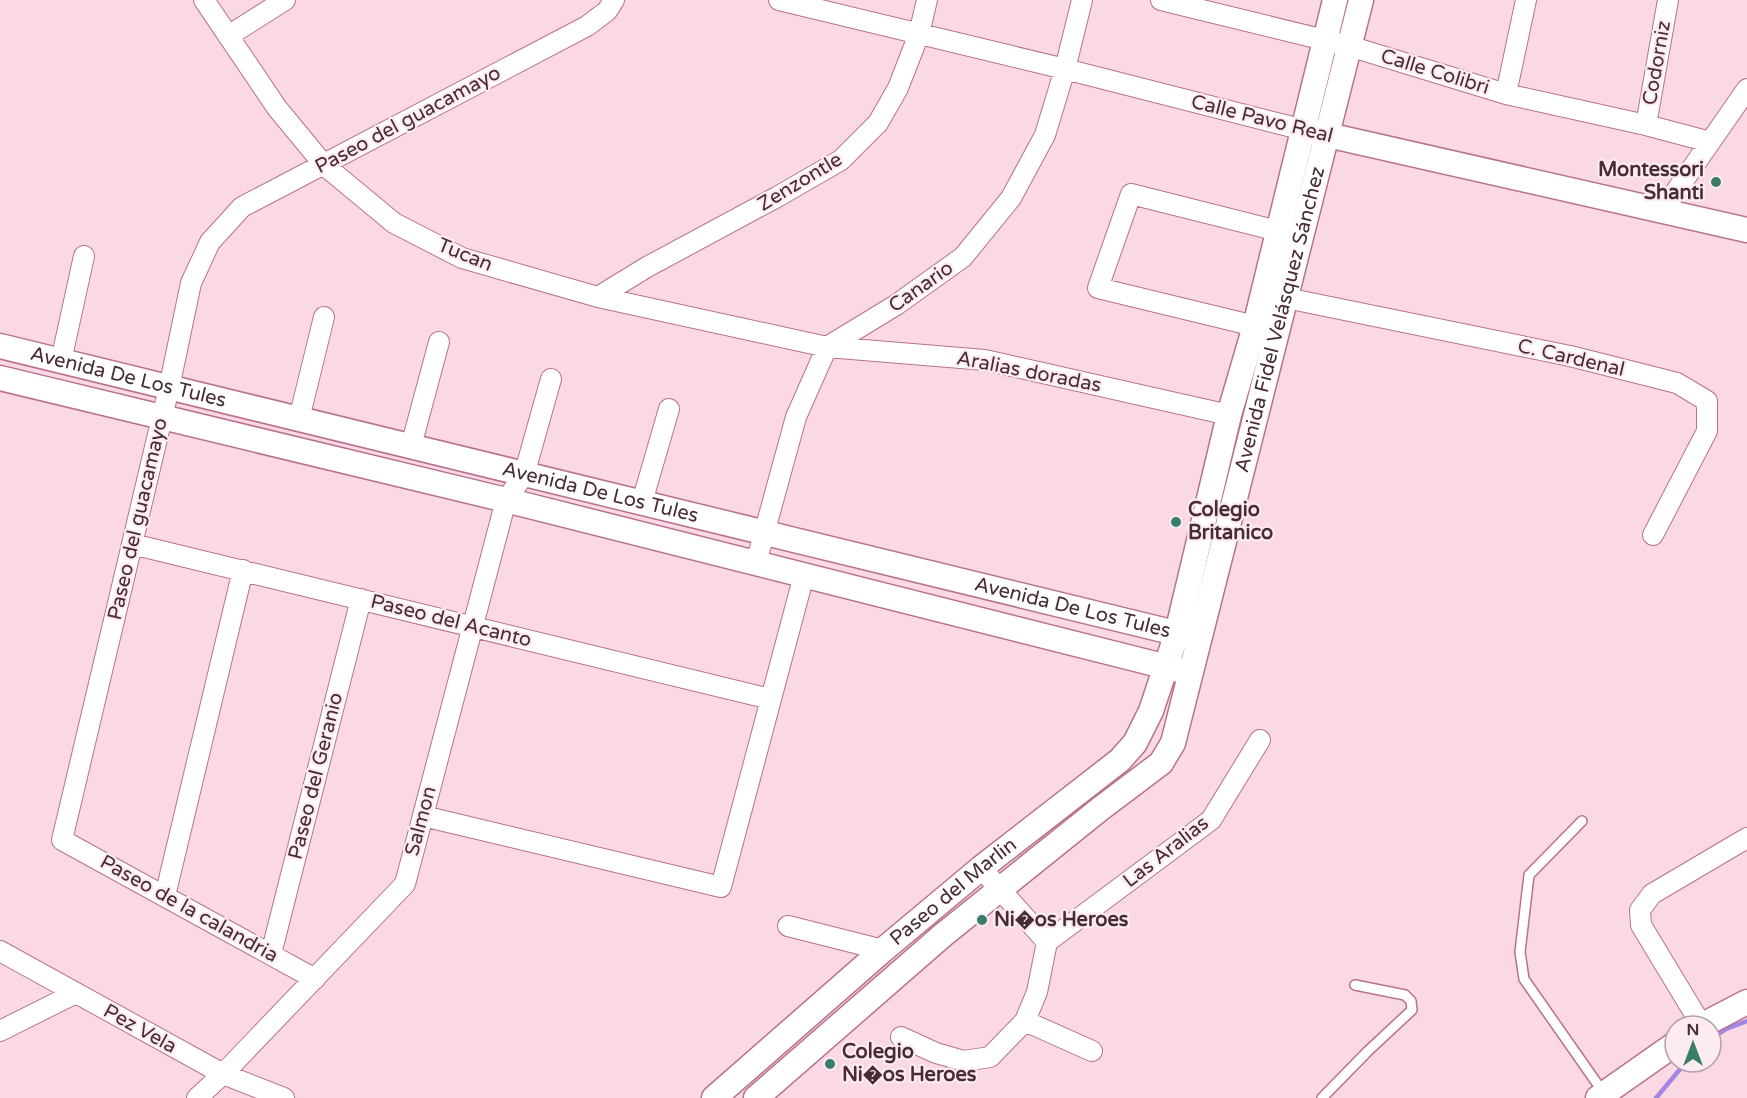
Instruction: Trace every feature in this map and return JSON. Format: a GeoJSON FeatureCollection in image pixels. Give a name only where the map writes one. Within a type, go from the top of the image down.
{"type":"FeatureCollection","features":[{"type":"Feature","properties":{"kind":"street","name":"Tucan"},"geometry":{"type":"LineString","coordinates":[[204,0],[278,108],[324,165],[394,223],[462,258],[598,297],[827,346]]}},
{"type":"Feature","properties":{"kind":"street"},"geometry":{"type":"LineString","coordinates":[[228,36],[285,0]]}},
{"type":"Feature","properties":{"kind":"street","name":"Paseo del guacamayo"},"geometry":{"type":"LineString","coordinates":[[62,840],[169,387],[191,283],[210,242],[242,207],[587,26],[607,11],[614,0]]}},
{"type":"Feature","properties":{"kind":"street","name":"Calle Pavo Real"},"geometry":{"type":"LineString","coordinates":[[779,0],[1065,69],[1315,133],[1747,230]]}},
{"type":"Feature","properties":{"kind":"street","name":"Zenzontle"},"geometry":{"type":"LineString","coordinates":[[598,297],[647,267],[777,197],[840,160],[878,123],[898,88],[919,34],[927,0]]}},
{"type":"Feature","properties":{"kind":"street","name":"Canario"},"geometry":{"type":"LineString","coordinates":[[827,346],[896,305],[963,257],[1011,198],[1045,135],[1065,69],[1082,0]]}},
{"type":"Feature","properties":{"kind":"street","name":"Calle Colibri"},"geometry":{"type":"LineString","coordinates":[[1161,0],[1349,46],[1506,94],[1646,125],[1710,142]]}},
{"type":"Feature","properties":{"kind":"street","name":"Avenida Fidel Velásquez Sánchez"},"geometry":{"type":"LineString","coordinates":[[1167,668],[1188,636],[1286,298],[1315,133],[1325,40],[1335,0]]}},
{"type":"Feature","properties":{"kind":"street","name":"Avenida Fidel Velásquez Sánchez"},"geometry":{"type":"LineString","coordinates":[[1191,674],[1188,636],[1229,415],[1255,326],[1278,231],[1349,46],[1361,0]]}},
{"type":"Feature","properties":{"kind":"street"},"geometry":{"type":"LineString","coordinates":[[1506,94],[1526,0]]}},
{"type":"Feature","properties":{"kind":"street","name":"Codorniz"},"geometry":{"type":"LineString","coordinates":[[1646,125],[1668,0]]}},
{"type":"Feature","properties":{"kind":"street"},"geometry":{"type":"LineString","coordinates":[[1663,210],[1747,89]]}},
{"type":"Feature","properties":{"kind":"street"},"geometry":{"type":"LineString","coordinates":[[1255,326],[1098,288],[1131,194],[1278,231]]}},
{"type":"Feature","properties":{"kind":"street"},"geometry":{"type":"LineString","coordinates":[[61,361],[84,256]]}},
{"type":"Feature","properties":{"kind":"street","name":"C. Cardenal"},"geometry":{"type":"LineString","coordinates":[[1286,298],[1570,356],[1677,383],[1707,401],[1707,431],[1653,535]]}},
{"type":"Feature","properties":{"kind":"street"},"geometry":{"type":"LineString","coordinates":[[298,419],[324,317]]}},
{"type":"Feature","properties":{"kind":"street"},"geometry":{"type":"LineString","coordinates":[[411,446],[439,342]]}},
{"type":"Feature","properties":{"kind":"street","name":"Avenida De Los Tules"},"geometry":{"type":"LineString","coordinates":[[0,346],[1188,636]]}},
{"type":"Feature","properties":{"kind":"street"},"geometry":{"type":"LineString","coordinates":[[756,563],[796,417],[827,346]]}},
{"type":"Feature","properties":{"kind":"street","name":"Aralias doradas"},"geometry":{"type":"LineString","coordinates":[[827,346],[985,360],[1229,415]]}},
{"type":"Feature","properties":{"kind":"street","name":"Avenida De Los Tules"},"geometry":{"type":"LineString","coordinates":[[0,378],[506,500],[1191,674]]}},
{"type":"Feature","properties":{"kind":"street"},"geometry":{"type":"LineString","coordinates":[[524,475],[551,379]]}},
{"type":"Feature","properties":{"kind":"street"},"geometry":{"type":"LineString","coordinates":[[642,502],[669,409]]}},
{"type":"Feature","properties":{"kind":"street","name":"Salmon"},"geometry":{"type":"LineString","coordinates":[[197,1098],[223,1074],[405,884],[506,500],[524,475]]}},
{"type":"Feature","properties":{"kind":"street","name":"Paseo del Acanto"},"geometry":{"type":"LineString","coordinates":[[132,544],[770,699]]}},
{"type":"Feature","properties":{"kind":"street"},"geometry":{"type":"LineString","coordinates":[[165,896],[243,570]]}},
{"type":"Feature","properties":{"kind":"street"},"geometry":{"type":"LineString","coordinates":[[423,816],[721,887],[804,575]]}},
{"type":"Feature","properties":{"kind":"street","name":"Paseo del Geranio"},"geometry":{"type":"LineString","coordinates":[[271,954],[361,599]]}},
{"type":"Feature","properties":{"kind":"street","name":"Paseo del Marlin"},"geometry":{"type":"LineString","coordinates":[[714,1098],[883,950],[981,868],[1120,760],[1135,743],[1151,711],[1167,668]]}},
{"type":"Feature","properties":{"kind":"street","name":"Paseo del Marlin"},"geometry":{"type":"LineString","coordinates":[[756,1098],[943,935],[1161,763],[1173,743],[1191,674]]}},
{"type":"Feature","properties":{"kind":"street","name":"Las Aralias"},"geometry":{"type":"LineString","coordinates":[[1047,942],[1211,820],[1260,740]]}},
{"type":"Feature","properties":{"kind":"street"},"geometry":{"type":"LineString","coordinates":[[1695,1014],[1641,925],[1640,910],[1652,894],[1747,838]]}},
{"type":"Feature","properties":{"kind":"street","name":"Paseo de la calandria"},"geometry":{"type":"LineString","coordinates":[[62,840],[315,978]]}},
{"type":"Feature","properties":{"kind":"street"},"geometry":{"type":"LineString","coordinates":[[901,1037],[936,1053],[964,1061],[990,1057],[1025,1021],[1036,992],[1047,942],[981,868]]}},
{"type":"Feature","properties":{"kind":"street"},"geometry":{"type":"LineString","coordinates":[[788,926],[883,950]]}},
{"type":"Feature","properties":{"kind":"street","name":"Pez Vela"},"geometry":{"type":"LineString","coordinates":[[0,951],[223,1074],[284,1098]]}},
{"type":"Feature","properties":{"kind":"street"},"geometry":{"type":"LineString","coordinates":[[0,1031],[76,993]]}},
{"type":"Feature","properties":{"kind":"street"},"geometry":{"type":"LineString","coordinates":[[1723,1015],[1747,1002]]}},
{"type":"Feature","properties":{"kind":"street"},"geometry":{"type":"LineString","coordinates":[[1025,1021],[1092,1051]]}},
{"type":"Feature","properties":{"kind":"street"},"geometry":{"type":"LineString","coordinates":[[1601,1096],[1663,1052]]}},
{"type":"Feature","properties":{"kind":"street"},"geometry":{"type":"LineString","coordinates":[[756,1061],[775,1081]]}},
{"type":"Feature","properties":{"kind":"lane"},"geometry":{"type":"LineString","coordinates":[[1582,821],[1529,875],[1520,952],[1524,979],[1601,1096]]}},
{"type":"Feature","properties":{"kind":"lane"},"geometry":{"type":"LineString","coordinates":[[1322,1098],[1412,1010],[1412,1001],[1404,995],[1355,985]]}},
{"type":"Feature","properties":{"kind":"waterway"},"geometry":{"type":"LineString","coordinates":[[1723,1031],[1747,1021]]}},
{"type":"Feature","properties":{"kind":"waterway"},"geometry":{"type":"LineString","coordinates":[[1656,1098],[1676,1074]]}},
{"type":"Feature","properties":{"kind":"place","name":"Montessori Shanti"},"geometry":{"type":"Point","coordinates":[1716,182]}},
{"type":"Feature","properties":{"kind":"place","name":"Colegio Britanico"},"geometry":{"type":"Point","coordinates":[1176,522]}},
{"type":"Feature","properties":{"kind":"place","name":"Ni�os Heroes"},"geometry":{"type":"Point","coordinates":[982,920]}},
{"type":"Feature","properties":{"kind":"place","name":"Colegio Ni�os Heroes"},"geometry":{"type":"Point","coordinates":[830,1064]}}]}
